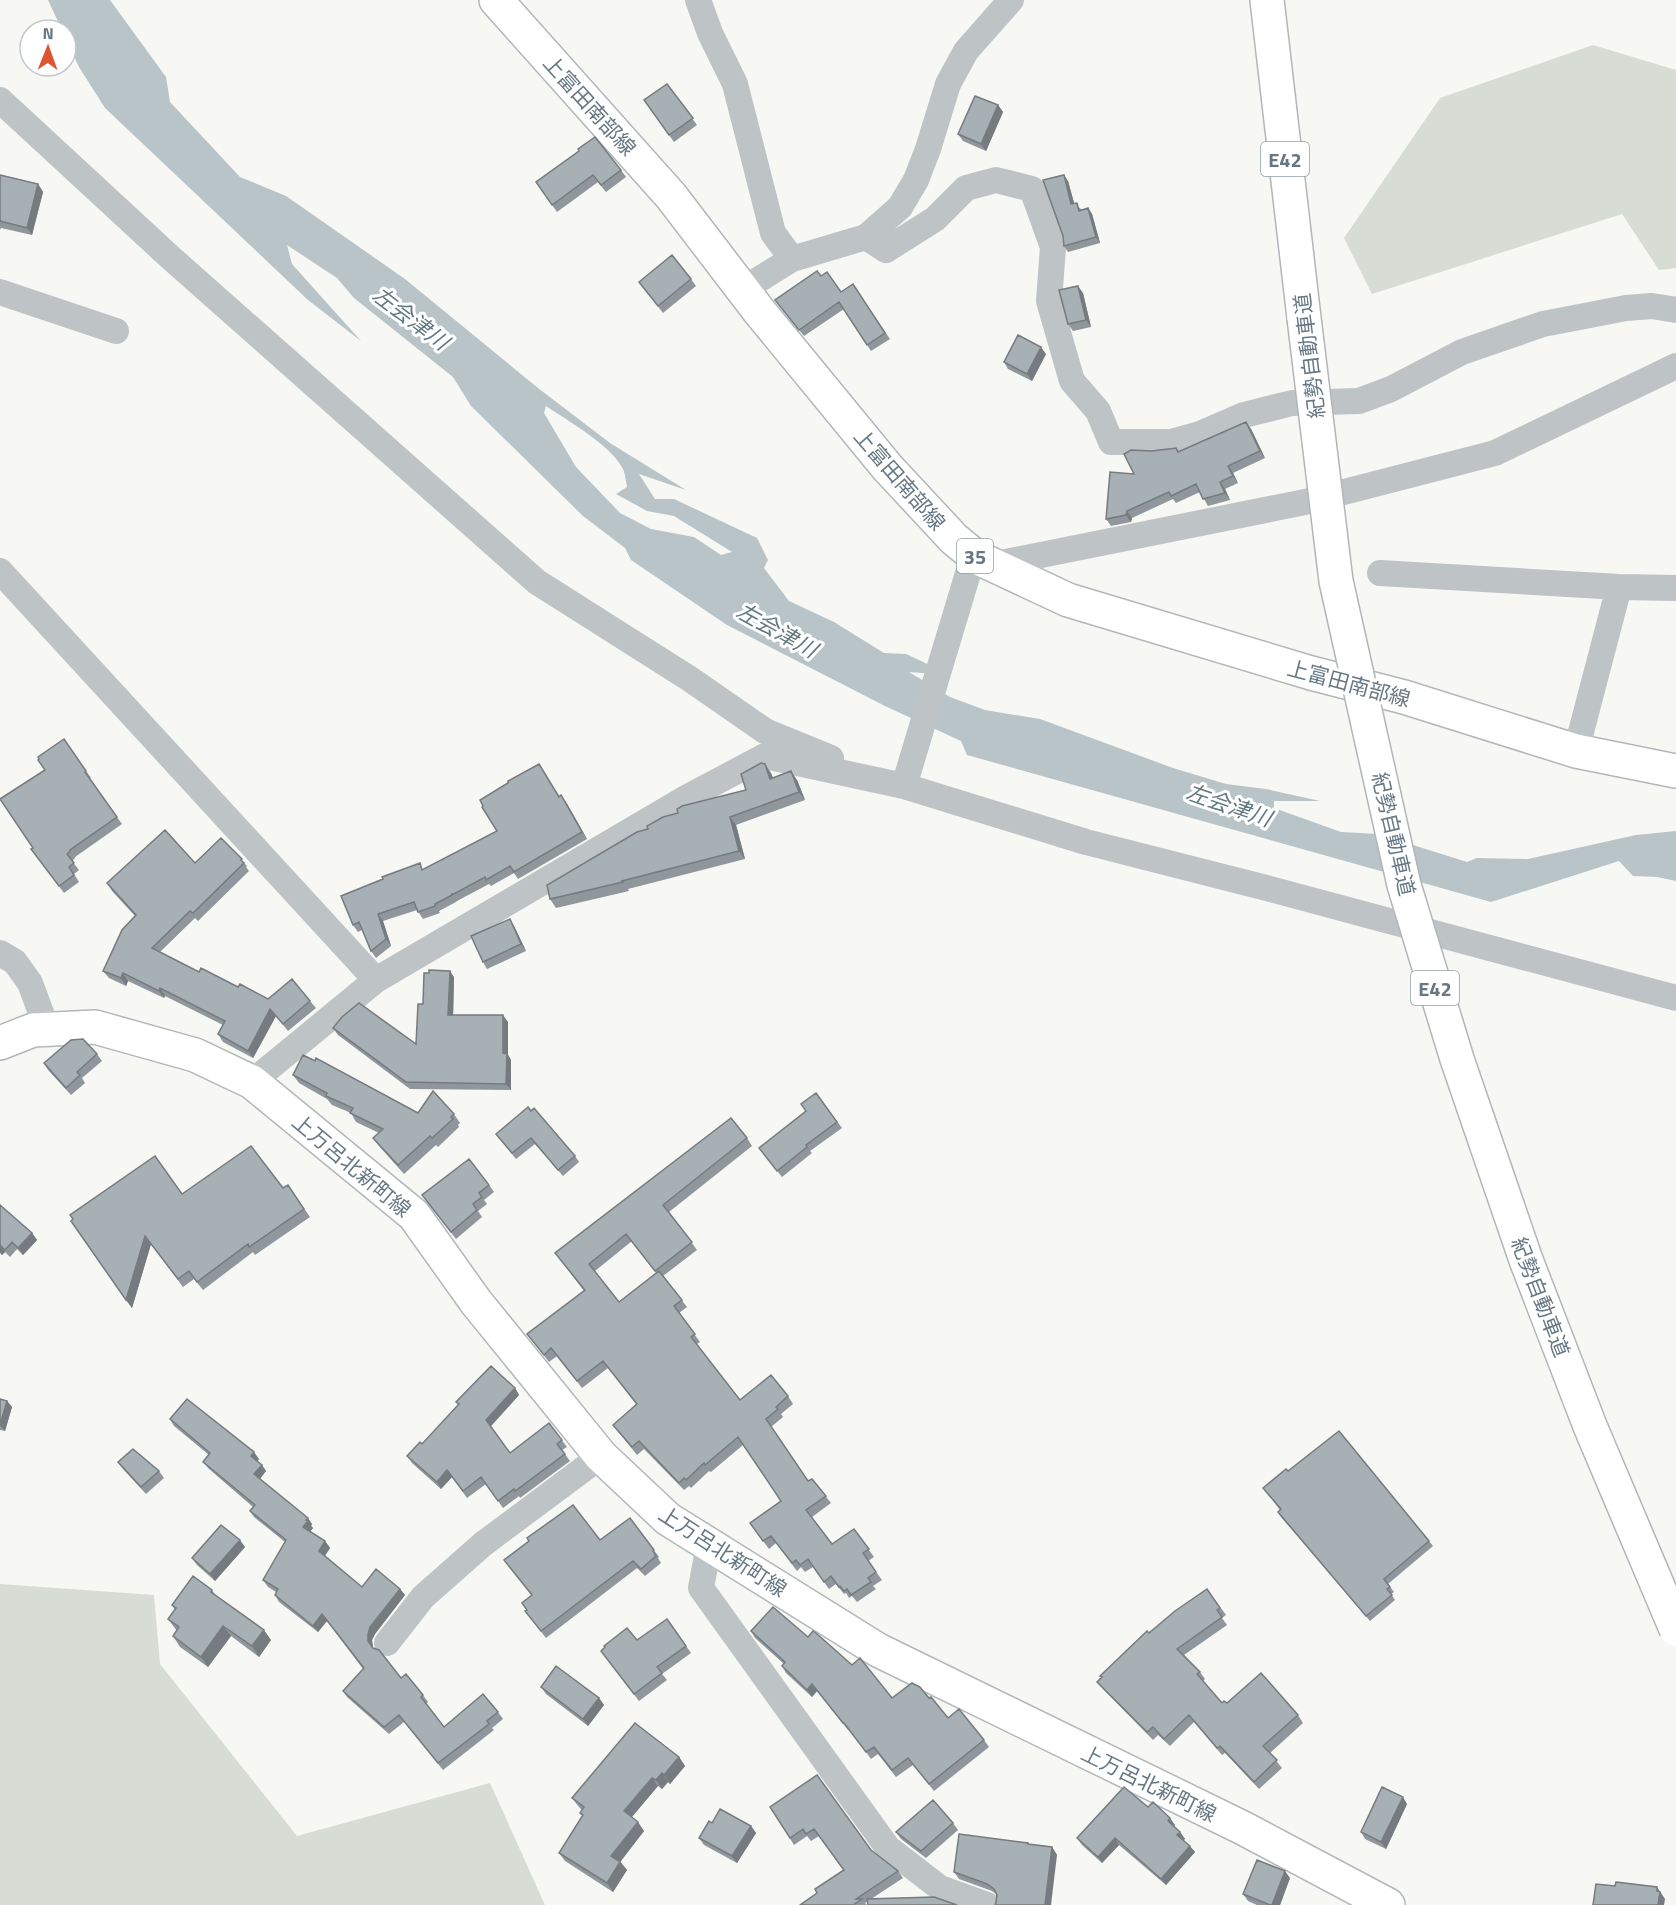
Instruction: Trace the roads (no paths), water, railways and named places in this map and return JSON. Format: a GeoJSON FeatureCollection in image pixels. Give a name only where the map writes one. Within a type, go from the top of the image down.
{"type":"FeatureCollection","features":[{"type":"Feature","properties":{"kind":"main road","name":"上富田南部線"},"geometry":{"type":"LineString","coordinates":[[496,0],[671,196],[742,290],[886,467],[954,539],[983,561],[1068,600],[1311,673],[1404,697],[1576,751],[1676,771]]}},
{"type":"Feature","properties":{"kind":"main road","name":"紀勢自動車道"},"geometry":{"type":"LineString","coordinates":[[1267,0],[1336,581],[1404,885],[1456,1059],[1526,1260],[1590,1426],[1676,1629]]}},
{"type":"Feature","properties":{"kind":"main road","name":"上万呂北新町線"},"geometry":{"type":"LineString","coordinates":[[0,1043],[33,1030],[95,1028],[195,1055],[252,1082],[414,1215],[476,1302],[601,1456],[668,1519],[878,1650],[1243,1828],[1388,1905]]}},
{"type":"Feature","properties":{"kind":"street"},"geometry":{"type":"LineString","coordinates":[[699,0],[710,33],[735,84],[773,233],[792,259]]}},
{"type":"Feature","properties":{"kind":"street"},"geometry":{"type":"LineString","coordinates":[[742,290],[792,259],[866,237],[900,207],[916,180],[928,150],[948,84],[966,51],[1011,0]]}},
{"type":"Feature","properties":{"kind":"street"},"geometry":{"type":"LineString","coordinates":[[0,100],[180,266],[537,582],[690,679],[765,731],[907,776],[1086,842],[1676,998]]}},
{"type":"Feature","properties":{"kind":"street"},"geometry":{"type":"LineString","coordinates":[[866,237],[886,250],[935,219],[966,188],[996,180],[1032,189],[1053,247],[1049,301],[1072,381],[1098,411],[1111,442],[1171,442],[1200,434],[1244,415],[1292,403],[1359,401],[1391,388],[1462,351],[1543,324],[1626,308],[1652,306],[1676,310]]}},
{"type":"Feature","properties":{"kind":"street"},"geometry":{"type":"LineString","coordinates":[[0,292],[116,331]]}},
{"type":"Feature","properties":{"kind":"street"},"geometry":{"type":"LineString","coordinates":[[907,776],[969,570],[983,561],[1305,502],[1495,453],[1676,366]]}},
{"type":"Feature","properties":{"kind":"street"},"geometry":{"type":"LineString","coordinates":[[0,571],[376,980]]}},
{"type":"Feature","properties":{"kind":"street"},"geometry":{"type":"LineString","coordinates":[[1380,573],[1619,587],[1676,588]]}},
{"type":"Feature","properties":{"kind":"street"},"geometry":{"type":"LineString","coordinates":[[1576,751],[1619,587]]}},
{"type":"Feature","properties":{"kind":"street"},"geometry":{"type":"LineString","coordinates":[[252,1082],[376,980],[686,798],[765,756],[907,776]]}},
{"type":"Feature","properties":{"kind":"street"},"geometry":{"type":"LineString","coordinates":[[0,953],[15,962],[30,983],[47,1029]]}},
{"type":"Feature","properties":{"kind":"street"},"geometry":{"type":"LineString","coordinates":[[387,1643],[423,1597],[483,1544],[601,1456]]}},
{"type":"Feature","properties":{"kind":"street"},"geometry":{"type":"LineString","coordinates":[[709,1545],[701,1588],[888,1848],[940,1888],[987,1905]]}},
{"type":"Feature","properties":{"kind":"water","name":"左会津川"},"geometry":{"type":"Polygon","coordinates":[[[48,0],[110,0],[166,77],[170,102],[240,177],[286,196],[405,279],[538,388],[610,443],[686,490],[639,474],[655,499],[674,499],[757,538],[768,560],[764,568],[789,601],[834,622],[884,653],[906,654],[951,675],[909,672],[950,697],[985,710],[1040,719],[1173,768],[1226,784],[1266,789],[1320,801],[1274,801],[1274,808],[1341,832],[1378,834],[1467,862],[1477,858],[1528,859],[1636,835],[1676,831],[1676,881],[1633,876],[1619,861],[1491,902],[967,755],[961,741],[885,706],[727,625],[631,560],[625,548],[583,516],[471,406],[453,377],[354,298],[337,278],[287,245],[292,264],[361,341],[308,300],[105,108],[79,67],[78,18],[56,18],[48,0]],[[546,406],[544,413],[576,467],[620,513],[651,529],[694,537],[721,555],[732,552],[674,516],[647,511],[616,494],[627,487],[623,469],[609,451],[546,406]]]}}]}
